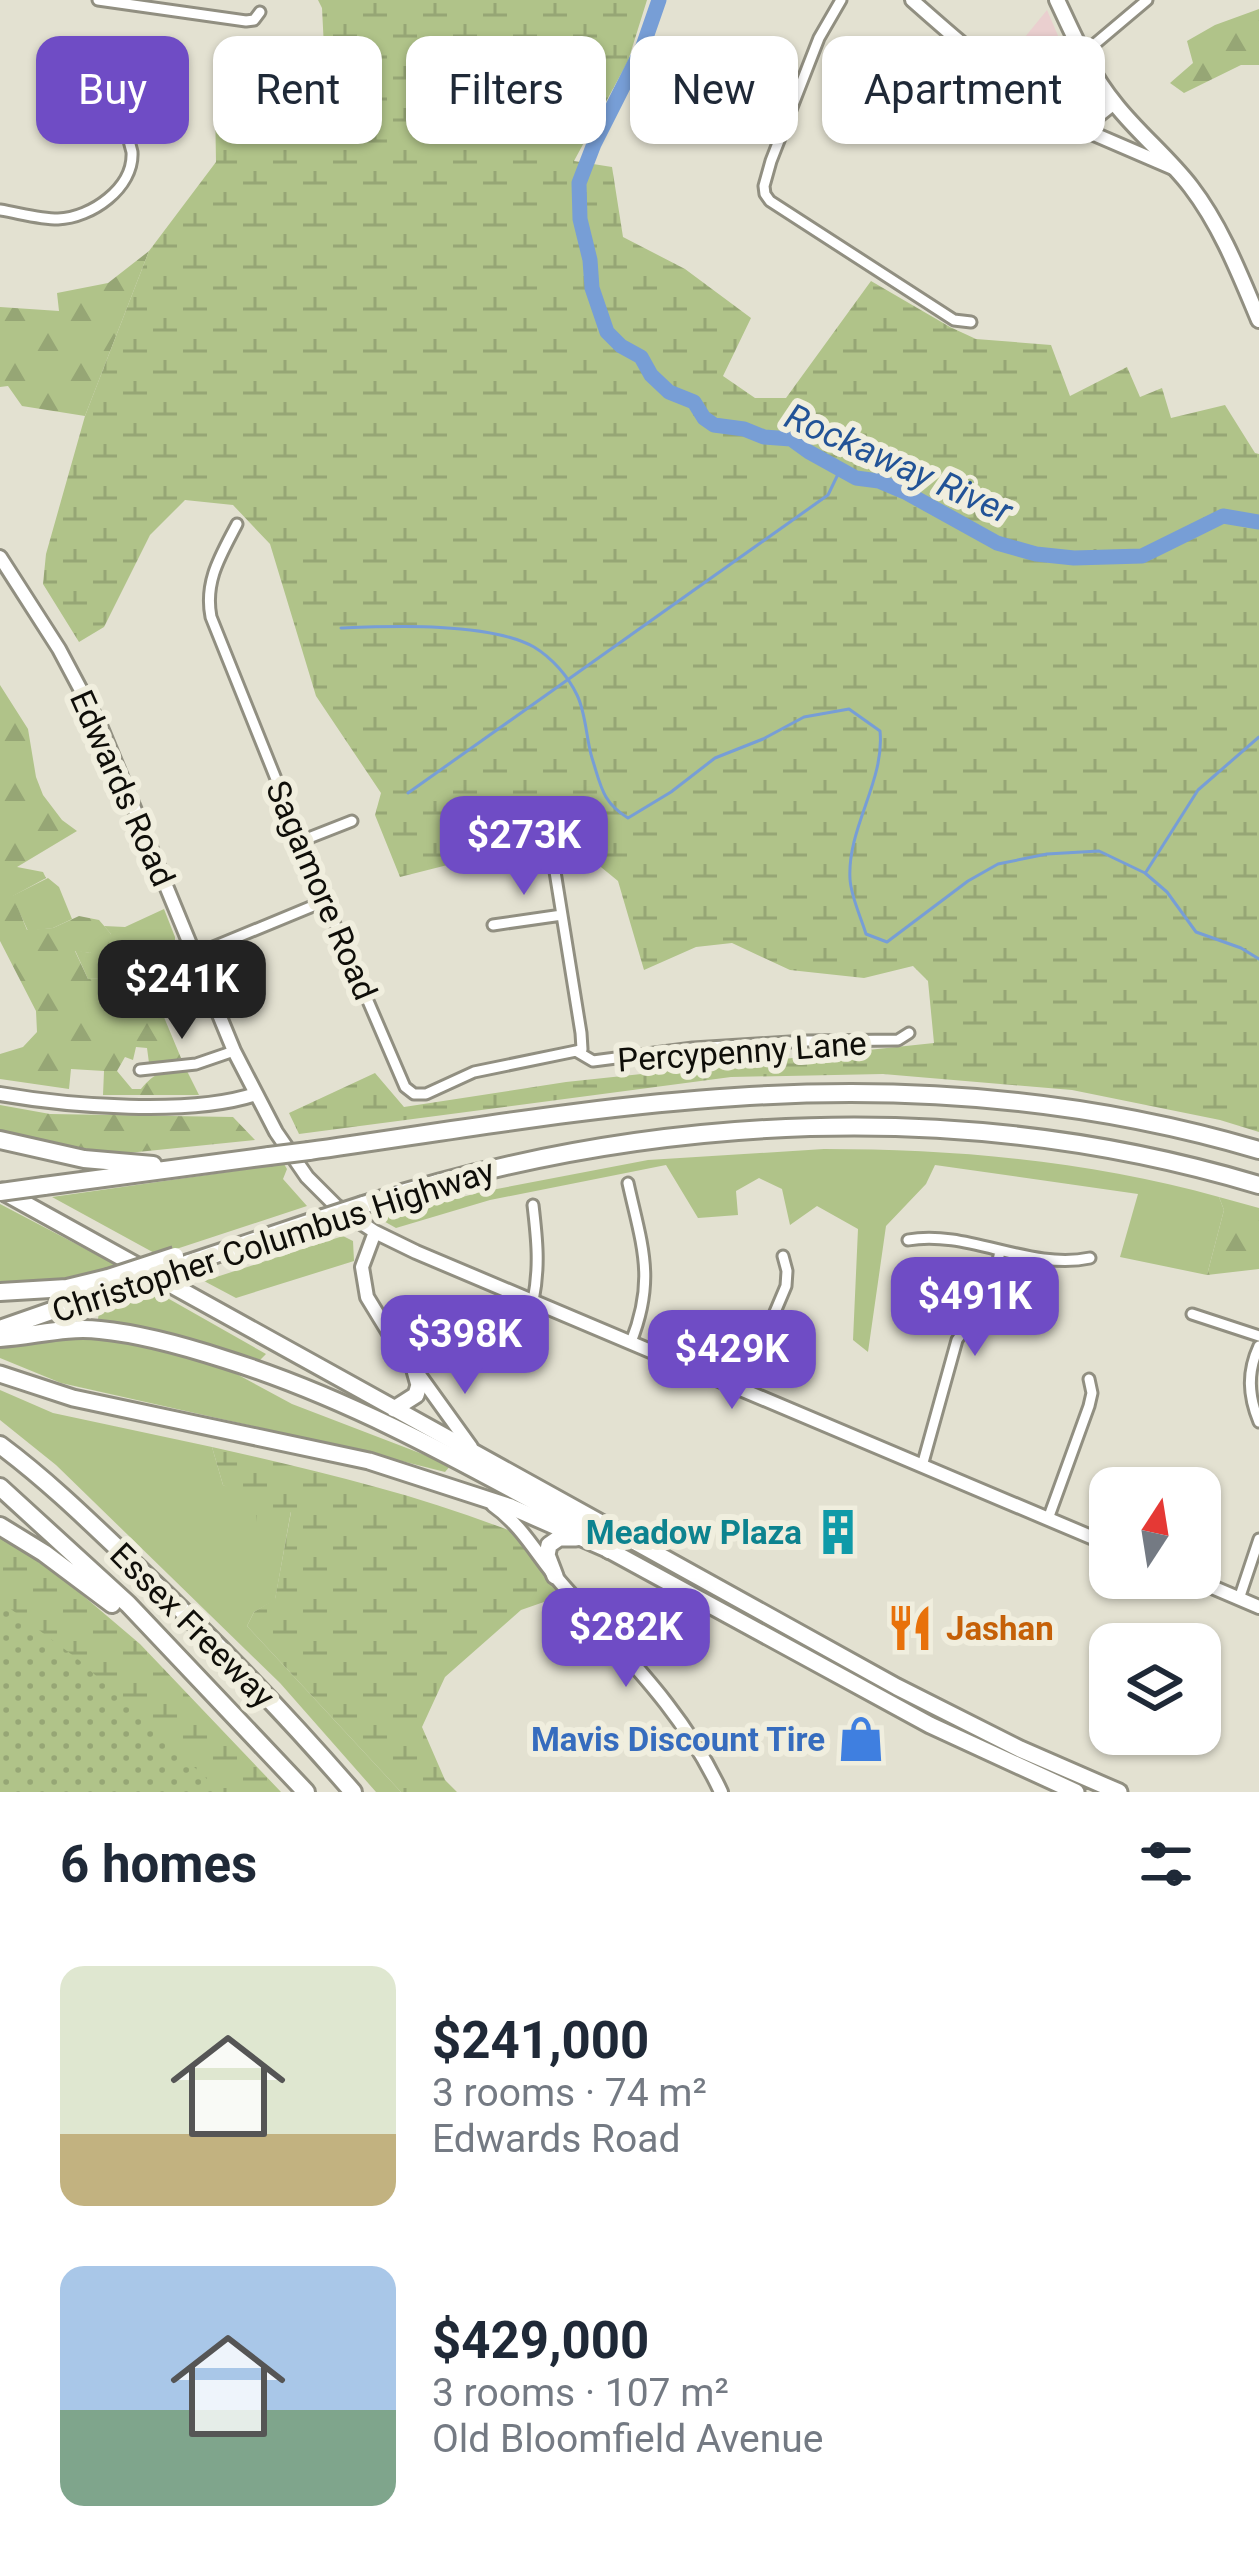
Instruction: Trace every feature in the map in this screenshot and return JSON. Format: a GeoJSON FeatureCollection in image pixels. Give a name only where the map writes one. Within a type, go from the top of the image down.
{"type":"FeatureCollection","features":[{"type":"Feature","properties":{"kind":"highway","name":"Christopher Columbus Highway"},"geometry":{"type":"LineString","coordinates":[[0,1191],[666,1103],[829,1093],[944,1096],[1057,1107],[1170,1127],[1259,1150]]}},
{"type":"Feature","properties":{"kind":"highway","name":"Christopher Columbus Highway"},"geometry":{"type":"LineString","coordinates":[[0,1334],[115,1282],[259,1230],[280,1233],[471,1173],[589,1148],[694,1134],[830,1126],[926,1128],[1053,1140],[1259,1185]]}},
{"type":"Feature","properties":{"kind":"highway"},"geometry":{"type":"LineString","coordinates":[[0,1140],[84,1159],[184,1168]]}},
{"type":"Feature","properties":{"kind":"highway"},"geometry":{"type":"LineString","coordinates":[[0,1191],[953,1717],[1119,1792]]}},
{"type":"Feature","properties":{"kind":"highway"},"geometry":{"type":"LineString","coordinates":[[0,1292],[115,1282]]}},
{"type":"Feature","properties":{"kind":"highway"},"geometry":{"type":"LineString","coordinates":[[0,1334],[101,1330],[146,1337],[251,1367],[393,1426],[604,1539],[609,1550]]}},
{"type":"Feature","properties":{"kind":"highway"},"geometry":{"type":"LineString","coordinates":[[394,1408],[416,1395],[419,1385],[414,1367]]}},
{"type":"Feature","properties":{"kind":"highway"},"geometry":{"type":"LineString","coordinates":[[0,1374],[73,1398],[369,1461],[466,1491],[609,1550],[915,1718],[1076,1792]]}},
{"type":"Feature","properties":{"kind":"highway"},"geometry":{"type":"LineString","coordinates":[[0,1432],[22,1452],[25,1465]]}},
{"type":"Feature","properties":{"kind":"highway"},"geometry":{"type":"LineString","coordinates":[[0,1445],[25,1465]]}},
{"type":"Feature","properties":{"kind":"highway","name":"Essex Freeway"},"geometry":{"type":"LineString","coordinates":[[25,1465],[213,1641],[353,1792]]}},
{"type":"Feature","properties":{"kind":"highway"},"geometry":{"type":"LineString","coordinates":[[0,1487],[128,1604],[195,1674]]}},
{"type":"Feature","properties":{"kind":"highway"},"geometry":{"type":"LineString","coordinates":[[0,1526],[86,1582],[195,1674]]}},
{"type":"Feature","properties":{"kind":"highway"},"geometry":{"type":"LineString","coordinates":[[555,1576],[547,1555],[549,1545],[559,1538],[586,1539]]}},
{"type":"Feature","properties":{"kind":"highway","name":"Essex Freeway"},"geometry":{"type":"LineString","coordinates":[[195,1674],[306,1792]]}},
{"type":"Feature","properties":{"kind":"main road"},"geometry":{"type":"LineString","coordinates":[[1057,0],[1074,36]]}},
{"type":"Feature","properties":{"kind":"main road"},"geometry":{"type":"LineString","coordinates":[[1105,89],[1190,185],[1259,320]]}},
{"type":"Feature","properties":{"kind":"street"},"geometry":{"type":"LineString","coordinates":[[98,0],[246,21],[260,12]]}},
{"type":"Feature","properties":{"kind":"street"},"geometry":{"type":"LineString","coordinates":[[842,0],[819,38],[771,161],[764,183],[768,198],[954,320],[971,322]]}},
{"type":"Feature","properties":{"kind":"street"},"geometry":{"type":"LineString","coordinates":[[912,0],[955,36]]}},
{"type":"Feature","properties":{"kind":"street"},"geometry":{"type":"LineString","coordinates":[[1104,36],[1147,0]]}},
{"type":"Feature","properties":{"kind":"street"},"geometry":{"type":"LineString","coordinates":[[1105,110],[1114,103]]}},
{"type":"Feature","properties":{"kind":"street"},"geometry":{"type":"LineString","coordinates":[[1105,131],[1126,117]]}},
{"type":"Feature","properties":{"kind":"street"},"geometry":{"type":"LineString","coordinates":[[1105,139],[1173,168]]}},
{"type":"Feature","properties":{"kind":"street"},"geometry":{"type":"LineString","coordinates":[[0,210],[59,219],[93,208],[126,176],[132,159],[129,144]]}},
{"type":"Feature","properties":{"kind":"street","name":"Sagamore Road"},"geometry":{"type":"LineString","coordinates":[[237,524],[212,576],[208,606],[214,627],[409,1091],[426,1094],[474,1072],[576,1051]]}},
{"type":"Feature","properties":{"kind":"street","name":"Edwards Road"},"geometry":{"type":"LineString","coordinates":[[0,557],[59,649],[101,728],[256,1094],[276,1132],[316,1188],[336,1206],[375,1232],[1089,1536]]}},
{"type":"Feature","properties":{"kind":"street"},"geometry":{"type":"LineString","coordinates":[[301,841],[352,821]]}},
{"type":"Feature","properties":{"kind":"street"},"geometry":{"type":"LineString","coordinates":[[552,853],[581,1033],[582,1049],[576,1051]]}},
{"type":"Feature","properties":{"kind":"street"},"geometry":{"type":"LineString","coordinates":[[112,976],[194,955],[326,901]]}},
{"type":"Feature","properties":{"kind":"street"},"geometry":{"type":"LineString","coordinates":[[493,925],[562,914]]}},
{"type":"Feature","properties":{"kind":"street","name":"Percypenny Lane"},"geometry":{"type":"LineString","coordinates":[[576,1051],[593,1061],[693,1048],[898,1040],[910,1033]]}},
{"type":"Feature","properties":{"kind":"street"},"geometry":{"type":"LineString","coordinates":[[140,1070],[196,1064],[234,1051]]}},
{"type":"Feature","properties":{"kind":"street"},"geometry":{"type":"LineString","coordinates":[[0,1094],[148,1106],[256,1094]]}},
{"type":"Feature","properties":{"kind":"street"},"geometry":{"type":"LineString","coordinates":[[628,1184],[646,1276],[643,1310],[631,1342]]}},
{"type":"Feature","properties":{"kind":"street"},"geometry":{"type":"LineString","coordinates":[[533,1205],[539,1256],[533,1300]]}},
{"type":"Feature","properties":{"kind":"street"},"geometry":{"type":"LineString","coordinates":[[375,1232],[362,1267],[367,1297],[464,1438],[484,1458]]}},
{"type":"Feature","properties":{"kind":"street"},"geometry":{"type":"LineString","coordinates":[[908,1240],[937,1239],[1061,1262],[1090,1258]]}},
{"type":"Feature","properties":{"kind":"street"},"geometry":{"type":"LineString","coordinates":[[922,1466],[957,1340],[992,1289],[1000,1251]]}},
{"type":"Feature","properties":{"kind":"street"},"geometry":{"type":"LineString","coordinates":[[742,1390],[786,1286],[783,1256]]}},
{"type":"Feature","properties":{"kind":"street"},"geometry":{"type":"LineString","coordinates":[[1192,1314],[1259,1336]]}},
{"type":"Feature","properties":{"kind":"street"},"geometry":{"type":"LineString","coordinates":[[1259,1346],[1250,1383],[1259,1422]]}},
{"type":"Feature","properties":{"kind":"street"},"geometry":{"type":"LineString","coordinates":[[1048,1519],[1089,1406],[1089,1379]]}},
{"type":"Feature","properties":{"kind":"street"},"geometry":{"type":"LineString","coordinates":[[466,1491],[515,1522],[555,1576],[672,1708],[721,1792]]}},
{"type":"Feature","properties":{"kind":"street"},"geometry":{"type":"LineString","coordinates":[[1239,1599],[1259,1539]]}},
{"type":"Feature","properties":{"kind":"street"},"geometry":{"type":"LineString","coordinates":[[1221,1591],[1259,1607]]}},
{"type":"Feature","properties":{"kind":"shaded area"},"geometry":{"type":"Polygon","coordinates":[[[1047,10],[1058,36],[1026,36],[1047,10]]]}},
{"type":"Feature","properties":{"kind":"green space"},"geometry":{"type":"Polygon","coordinates":[[[318,0],[647,0],[636,36],[630,36],[628,61],[606,102],[606,36],[406,36],[406,144],[583,144],[574,161],[612,167],[623,237],[685,269],[751,318],[723,376],[755,398],[786,398],[871,281],[976,339],[1051,345],[1070,396],[1127,367],[1140,397],[1162,388],[1171,418],[1225,405],[1259,454],[1259,1132],[1072,1090],[883,1074],[731,1077],[299,1134],[289,1113],[375,1073],[404,1107],[566,1082],[934,1043],[928,981],[913,966],[864,978],[790,970],[732,943],[696,947],[644,970],[618,881],[563,836],[400,877],[375,815],[381,793],[316,696],[270,544],[233,505],[185,500],[150,535],[104,627],[79,642],[43,584],[46,554],[85,416],[149,251],[216,162],[216,144],[382,144],[382,36],[323,36],[318,0]]]}},
{"type":"Feature","properties":{"kind":"green space"},"geometry":{"type":"Polygon","coordinates":[[[1259,9],[1259,65],[1241,65],[1184,93],[1170,83],[1193,63],[1187,41],[1259,9]]]}},
{"type":"Feature","properties":{"kind":"green space"},"geometry":{"type":"Polygon","coordinates":[[[149,251],[85,416],[22,406],[8,386],[0,387],[0,307],[59,311],[57,293],[108,283],[149,251]]]}},
{"type":"Feature","properties":{"kind":"green space"},"geometry":{"type":"Polygon","coordinates":[[[0,685],[28,729],[43,795],[77,831],[17,867],[43,872],[46,878],[13,896],[27,930],[53,928],[79,916],[99,920],[111,934],[108,945],[90,953],[75,951],[88,979],[118,977],[131,984],[146,964],[186,959],[195,985],[161,1010],[181,1058],[149,1063],[147,1048],[136,1047],[133,1060],[125,1057],[117,1071],[132,1089],[141,1089],[160,1073],[186,1069],[199,1095],[103,1095],[104,1071],[71,1069],[69,1089],[0,1079],[0,1054],[23,1047],[37,1032],[36,1011],[0,941],[0,685]]]}},
{"type":"Feature","properties":{"kind":"green space"},"geometry":{"type":"Polygon","coordinates":[[[48,878],[59,887],[72,919],[53,928],[28,931],[12,896],[48,878]]]}},
{"type":"Feature","properties":{"kind":"green space"},"geometry":{"type":"Polygon","coordinates":[[[164,909],[175,945],[156,950],[145,942],[124,945],[108,964],[109,978],[88,979],[75,950],[90,953],[111,934],[104,926],[125,927],[164,909]]]}},
{"type":"Feature","properties":{"kind":"green space"},"geometry":{"type":"Polygon","coordinates":[[[0,1105],[50,1114],[233,1117],[255,1140],[128,1153],[76,1151],[0,1133],[0,1105]]]}},
{"type":"Feature","properties":{"kind":"green space"},"geometry":{"type":"Polygon","coordinates":[[[824,1149],[924,1151],[1073,1166],[1219,1197],[1224,1210],[1207,1275],[1120,1257],[1138,1194],[935,1165],[926,1184],[886,1226],[868,1352],[853,1340],[858,1229],[817,1206],[790,1225],[782,1189],[759,1178],[736,1191],[738,1215],[698,1218],[666,1165],[490,1200],[396,1228],[380,1219],[481,1192],[648,1160],[824,1149]]]}},
{"type":"Feature","properties":{"kind":"green space"},"geometry":{"type":"Polygon","coordinates":[[[284,1164],[283,1179],[307,1206],[158,1255],[52,1197],[284,1164]]]}},
{"type":"Feature","properties":{"kind":"green space"},"geometry":{"type":"Polygon","coordinates":[[[1219,1197],[1259,1208],[1259,1269],[1207,1275],[1224,1210],[1219,1197]]]}},
{"type":"Feature","properties":{"kind":"green space"},"geometry":{"type":"Polygon","coordinates":[[[0,1204],[122,1268],[61,1281],[0,1284],[0,1204]]]}},
{"type":"Feature","properties":{"kind":"green space"},"geometry":{"type":"Polygon","coordinates":[[[343,1236],[353,1241],[354,1261],[236,1298],[204,1281],[343,1236]]]}},
{"type":"Feature","properties":{"kind":"green space"},"geometry":{"type":"Polygon","coordinates":[[[155,1291],[266,1354],[259,1361],[194,1340],[98,1319],[104,1309],[155,1291]]]}},
{"type":"Feature","properties":{"kind":"green space"},"geometry":{"type":"Polygon","coordinates":[[[55,1336],[124,1340],[218,1364],[292,1404],[451,1465],[445,1472],[61,1383],[0,1358],[0,1348],[55,1336]]]}},
{"type":"Feature","properties":{"kind":"green space"},"geometry":{"type":"Polygon","coordinates":[[[0,1390],[53,1413],[212,1447],[223,1485],[291,1511],[275,1600],[254,1612],[247,1626],[401,1792],[376,1792],[280,1683],[56,1465],[0,1420],[0,1390]]]}},
{"type":"Feature","properties":{"kind":"green space"},"geometry":{"type":"Polygon","coordinates":[[[212,1447],[419,1499],[540,1543],[532,1552],[564,1595],[521,1610],[445,1677],[422,1727],[445,1780],[457,1792],[401,1792],[247,1626],[254,1612],[275,1599],[291,1512],[257,1522],[254,1503],[223,1485],[212,1447]]]}},
{"type":"Feature","properties":{"kind":"green space"},"geometry":{"type":"Polygon","coordinates":[[[0,1536],[60,1576],[140,1644],[281,1792],[0,1792],[0,1536]]]}},
{"type":"Feature","properties":{"kind":"green space"},"geometry":{"type":"Polygon","coordinates":[[[0,1601],[79,1660],[221,1792],[0,1792],[0,1601]]]}},
{"type":"Feature","properties":{"kind":"waterway","name":"Rockaway River"},"geometry":{"type":"LineString","coordinates":[[659,0],[642,49],[579,183],[592,288],[607,332],[641,357],[669,392],[694,402],[714,425],[791,439],[856,478],[879,481],[997,543],[1036,554],[1142,556],[1223,516],[1259,522]]}},
{"type":"Feature","properties":{"kind":"waterway"},"geometry":{"type":"LineString","coordinates":[[408,793],[828,495],[840,470]]}},
{"type":"Feature","properties":{"kind":"waterway"},"geometry":{"type":"LineString","coordinates":[[341,628],[467,629],[534,647],[573,688],[600,785],[613,806],[628,818],[715,758],[804,717],[849,709],[880,731],[877,768],[854,841],[850,879],[866,934],[887,942],[998,864],[1047,854],[1099,851],[1145,873],[1167,892],[1196,932],[1259,959]]}},
{"type":"Feature","properties":{"kind":"waterway"},"geometry":{"type":"LineString","coordinates":[[1146,872],[1198,790],[1259,737]]}},
{"type":"Feature","properties":{"kind":"place","name":"Meadow Plaza"},"geometry":{"type":"Point","coordinates":[838,1532]}},
{"type":"Feature","properties":{"kind":"place","name":"Jashan"},"geometry":{"type":"Point","coordinates":[910,1628]}},
{"type":"Feature","properties":{"kind":"place","name":"Mavis Discount Tire"},"geometry":{"type":"Point","coordinates":[861,1739]}}]}
